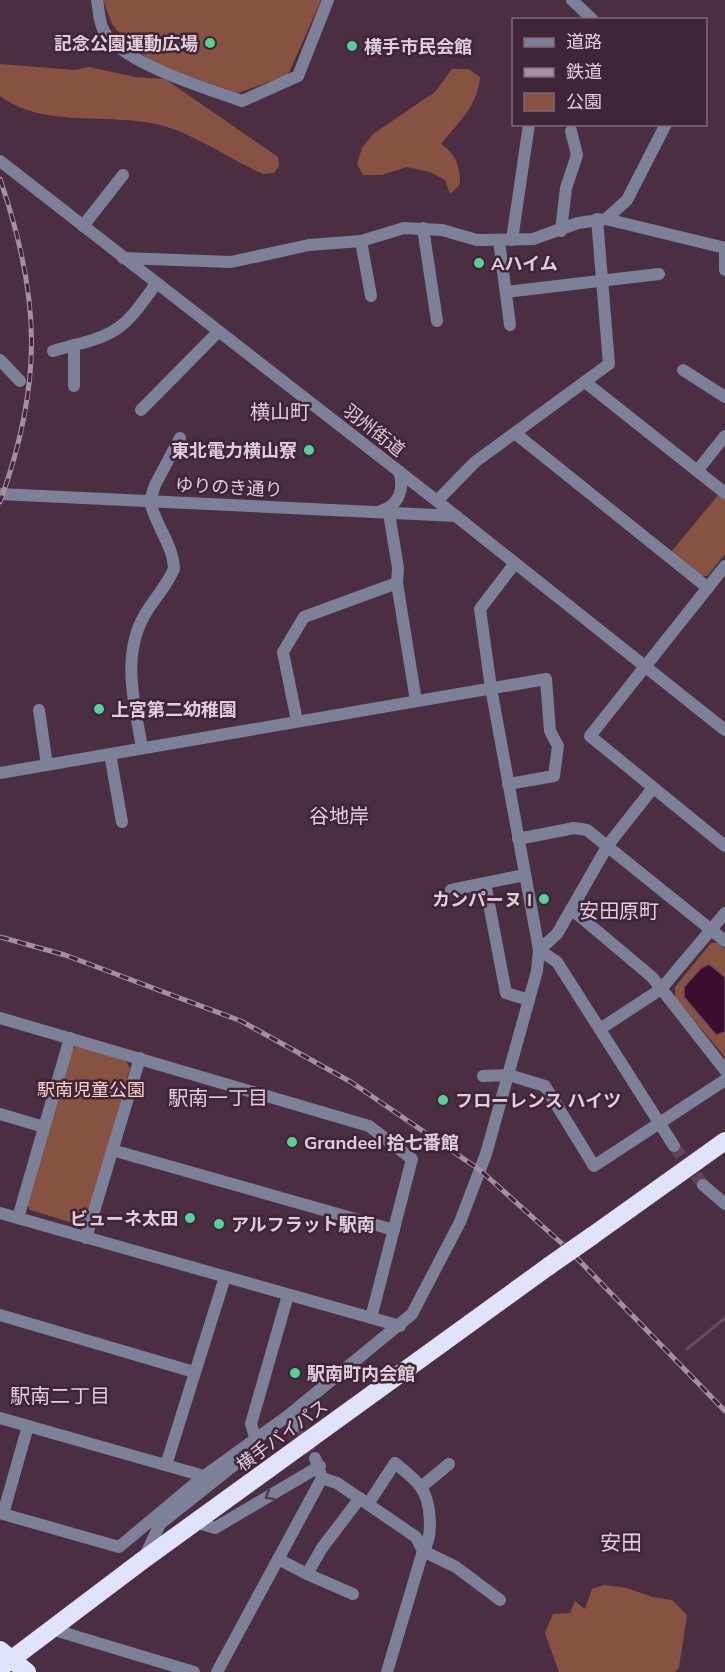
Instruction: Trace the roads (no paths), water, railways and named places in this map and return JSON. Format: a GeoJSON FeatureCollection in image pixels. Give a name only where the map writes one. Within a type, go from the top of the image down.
{"type":"FeatureCollection","features":[{"type":"Feature","properties":{"kind":"highway","name":"横手バイパス"},"geometry":{"type":"LineString","coordinates":[[4,1659],[51,1629],[195,1522],[725,1141]]}},
{"type":"Feature","properties":{"kind":"highway"},"geometry":{"type":"LineString","coordinates":[[4,1659],[27,1672]]}},
{"type":"Feature","properties":{"kind":"street"},"geometry":{"type":"LineString","coordinates":[[97,0],[103,31],[113,43],[160,72],[242,101],[298,76],[328,0]]}},
{"type":"Feature","properties":{"kind":"street"},"geometry":{"type":"LineString","coordinates":[[572,0],[591,18]]}},
{"type":"Feature","properties":{"kind":"street"},"geometry":{"type":"LineString","coordinates":[[510,325],[506,292],[505,241],[529,126]]}},
{"type":"Feature","properties":{"kind":"street"},"geometry":{"type":"LineString","coordinates":[[601,219],[627,200],[665,126]]}},
{"type":"Feature","properties":{"kind":"street"},"geometry":{"type":"LineString","coordinates":[[561,231],[566,188],[577,154],[571,131]]}},
{"type":"Feature","properties":{"kind":"street","name":"羽州街道"},"geometry":{"type":"LineString","coordinates":[[0,161],[399,471],[725,730]]}},
{"type":"Feature","properties":{"kind":"street"},"geometry":{"type":"LineString","coordinates":[[83,226],[123,175]]}},
{"type":"Feature","properties":{"kind":"street"},"geometry":{"type":"LineString","coordinates":[[437,501],[475,462],[609,364],[602,280],[601,219]]}},
{"type":"Feature","properties":{"kind":"street"},"geometry":{"type":"LineString","coordinates":[[123,258],[231,262],[309,245],[361,241],[404,228],[442,230],[477,240],[533,239],[561,231],[578,223],[601,219],[725,248]]}},
{"type":"Feature","properties":{"kind":"street"},"geometry":{"type":"LineString","coordinates":[[423,228],[437,321]]}},
{"type":"Feature","properties":{"kind":"street"},"geometry":{"type":"LineString","coordinates":[[361,241],[371,296]]}},
{"type":"Feature","properties":{"kind":"street"},"geometry":{"type":"LineString","coordinates":[[725,254],[725,270]]}},
{"type":"Feature","properties":{"kind":"street"},"geometry":{"type":"LineString","coordinates":[[506,292],[659,274]]}},
{"type":"Feature","properties":{"kind":"street"},"geometry":{"type":"LineString","coordinates":[[53,351],[105,338],[117,332],[156,284]]}},
{"type":"Feature","properties":{"kind":"street"},"geometry":{"type":"LineString","coordinates":[[141,410],[218,332]]}},
{"type":"Feature","properties":{"kind":"street"},"geometry":{"type":"LineString","coordinates":[[74,345],[74,386]]}},
{"type":"Feature","properties":{"kind":"street"},"geometry":{"type":"LineString","coordinates":[[0,360],[20,381]]}},
{"type":"Feature","properties":{"kind":"street"},"geometry":{"type":"LineString","coordinates":[[683,370],[725,398]]}},
{"type":"Feature","properties":{"kind":"street"},"geometry":{"type":"LineString","coordinates":[[585,382],[725,493]]}},
{"type":"Feature","properties":{"kind":"street"},"geometry":{"type":"LineString","coordinates":[[516,434],[708,588]]}},
{"type":"Feature","properties":{"kind":"street"},"geometry":{"type":"LineString","coordinates":[[697,471],[725,436]]}},
{"type":"Feature","properties":{"kind":"street"},"geometry":{"type":"LineString","coordinates":[[142,748],[130,674],[132,660],[144,616],[174,569],[174,561],[150,501],[155,485],[180,438]]}},
{"type":"Feature","properties":{"kind":"street"},"geometry":{"type":"LineString","coordinates":[[399,471],[402,485],[398,500],[383,513],[398,568],[397,583],[417,701]]}},
{"type":"Feature","properties":{"kind":"street","name":"ゆりのき通り"},"geometry":{"type":"LineString","coordinates":[[0,494],[456,516]]}},
{"type":"Feature","properties":{"kind":"street"},"geometry":{"type":"LineString","coordinates":[[28,1426],[3,1514],[119,1548],[204,1476],[255,1437],[289,1415],[400,1326],[421,1300],[460,1222],[486,1154],[537,971],[539,950],[491,688],[480,609],[515,563]]}},
{"type":"Feature","properties":{"kind":"street"},"geometry":{"type":"LineString","coordinates":[[725,566],[590,736],[725,846]]}},
{"type":"Feature","properties":{"kind":"street"},"geometry":{"type":"LineString","coordinates":[[297,721],[283,652],[304,617],[397,583]]}},
{"type":"Feature","properties":{"kind":"street"},"geometry":{"type":"LineString","coordinates":[[0,773],[546,679],[550,731],[558,746],[554,776],[508,784]]}},
{"type":"Feature","properties":{"kind":"street"},"geometry":{"type":"LineString","coordinates":[[39,710],[47,765]]}},
{"type":"Feature","properties":{"kind":"street"},"geometry":{"type":"LineString","coordinates":[[110,754],[122,822]]}},
{"type":"Feature","properties":{"kind":"street"},"geometry":{"type":"LineString","coordinates":[[539,950],[557,934],[608,845],[653,788]]}},
{"type":"Feature","properties":{"kind":"street"},"geometry":{"type":"LineString","coordinates":[[518,839],[574,828],[587,830],[725,940]]}},
{"type":"Feature","properties":{"kind":"street"},"geometry":{"type":"LineString","coordinates":[[451,890],[524,875]]}},
{"type":"Feature","properties":{"kind":"street"},"geometry":{"type":"LineString","coordinates":[[485,883],[506,993],[529,1000]]}},
{"type":"Feature","properties":{"kind":"street"},"geometry":{"type":"LineString","coordinates":[[571,909],[652,977],[725,1070]]}},
{"type":"Feature","properties":{"kind":"street"},"geometry":{"type":"LineString","coordinates":[[600,1029],[661,989],[725,913]]}},
{"type":"Feature","properties":{"kind":"street"},"geometry":{"type":"LineString","coordinates":[[539,950],[557,962],[674,1146]]}},
{"type":"Feature","properties":{"kind":"street"},"geometry":{"type":"LineString","coordinates":[[0,1018],[369,1126],[412,1160],[371,1318]]}},
{"type":"Feature","properties":{"kind":"street"},"geometry":{"type":"LineString","coordinates":[[18,1218],[70,1038]]}},
{"type":"Feature","properties":{"kind":"street"},"geometry":{"type":"LineString","coordinates":[[86,1238],[140,1058]]}},
{"type":"Feature","properties":{"kind":"street"},"geometry":{"type":"LineString","coordinates":[[483,1076],[509,1075],[545,1086],[594,1166],[725,1080]]}},
{"type":"Feature","properties":{"kind":"street"},"geometry":{"type":"LineString","coordinates":[[0,1114],[44,1127]]}},
{"type":"Feature","properties":{"kind":"street"},"geometry":{"type":"LineString","coordinates":[[112,1150],[394,1230]]}},
{"type":"Feature","properties":{"kind":"street"},"geometry":{"type":"LineString","coordinates":[[703,1185],[725,1204]]}},
{"type":"Feature","properties":{"kind":"street"},"geometry":{"type":"LineString","coordinates":[[0,1213],[400,1326]]}},
{"type":"Feature","properties":{"kind":"street"},"geometry":{"type":"LineString","coordinates":[[166,1465],[225,1277]]}},
{"type":"Feature","properties":{"kind":"street"},"geometry":{"type":"LineString","coordinates":[[143,1560],[160,1524],[248,1454],[255,1437],[251,1424],[288,1295]]}},
{"type":"Feature","properties":{"kind":"street"},"geometry":{"type":"LineString","coordinates":[[0,1315],[194,1372]]}},
{"type":"Feature","properties":{"kind":"street"},"geometry":{"type":"LineString","coordinates":[[289,1415],[294,1427]]}},
{"type":"Feature","properties":{"kind":"street"},"geometry":{"type":"LineString","coordinates":[[0,1418],[204,1476]]}},
{"type":"Feature","properties":{"kind":"street"},"geometry":{"type":"LineString","coordinates":[[307,1574],[395,1463],[421,1487],[429,1510],[427,1545],[423,1551],[387,1672]]}},
{"type":"Feature","properties":{"kind":"street"},"geometry":{"type":"LineString","coordinates":[[421,1487],[449,1464]]}},
{"type":"Feature","properties":{"kind":"street"},"geometry":{"type":"LineString","coordinates":[[195,1522],[215,1528],[319,1467]]}},
{"type":"Feature","properties":{"kind":"street"},"geometry":{"type":"LineString","coordinates":[[319,1467],[337,1483],[416,1537],[423,1551],[456,1567],[500,1600]]}},
{"type":"Feature","properties":{"kind":"street"},"geometry":{"type":"LineString","coordinates":[[217,1672],[278,1559],[319,1467]]}},
{"type":"Feature","properties":{"kind":"street"},"geometry":{"type":"LineString","coordinates":[[278,1559],[352,1593]]}},
{"type":"Feature","properties":{"kind":"street"},"geometry":{"type":"LineString","coordinates":[[51,1629],[194,1672]]}},
{"type":"Feature","properties":{"kind":"waterway"},"geometry":{"type":"LineString","coordinates":[[687,1349],[725,1318]]}},
{"type":"Feature","properties":{"kind":"tunnel"},"geometry":{"type":"LineString","coordinates":[[674,1146],[703,1185]]}},
{"type":"Feature","properties":{"kind":"tunnel"},"geometry":{"type":"LineString","coordinates":[[294,1427],[315,1458]]}},
{"type":"Feature","properties":{"kind":"railway"},"geometry":{"type":"LineString","coordinates":[[0,179],[14,222],[23,263],[32,341],[30,379],[24,418],[0,502]]}},
{"type":"Feature","properties":{"kind":"railway"},"geometry":{"type":"LineString","coordinates":[[0,937],[65,955],[241,1021],[351,1082],[480,1170],[569,1250],[725,1411]]}},
{"type":"Feature","properties":{"kind":"place","name":"記念公園運動広場"},"geometry":{"type":"Point","coordinates":[210,43]}},
{"type":"Feature","properties":{"kind":"place","name":"横手市民会館"},"geometry":{"type":"Point","coordinates":[352,46]}},
{"type":"Feature","properties":{"kind":"place","name":"Aハイム"},"geometry":{"type":"Point","coordinates":[479,263]}},
{"type":"Feature","properties":{"kind":"place","name":"東北電力横山寮"},"geometry":{"type":"Point","coordinates":[309,450]}},
{"type":"Feature","properties":{"kind":"place","name":"上宮第二幼稚園"},"geometry":{"type":"Point","coordinates":[99,709]}},
{"type":"Feature","properties":{"kind":"place","name":"カンパーヌ I"},"geometry":{"type":"Point","coordinates":[544,899]}},
{"type":"Feature","properties":{"kind":"place","name":"フローレンス ハイツ"},"geometry":{"type":"Point","coordinates":[443,1100]}},
{"type":"Feature","properties":{"kind":"place","name":"Grandeel 拾七番館"},"geometry":{"type":"Point","coordinates":[292,1142]}},
{"type":"Feature","properties":{"kind":"place","name":"ビューネ太田"},"geometry":{"type":"Point","coordinates":[190,1218]}},
{"type":"Feature","properties":{"kind":"place","name":"アルフラット駅南"},"geometry":{"type":"Point","coordinates":[219,1224]}},
{"type":"Feature","properties":{"kind":"place","name":"駅南町内会館"},"geometry":{"type":"Point","coordinates":[295,1373]}},
{"type":"Feature","properties":{"kind":"district","name":"横山町"},"geometry":{"type":"Point","coordinates":[280,411]}},
{"type":"Feature","properties":{"kind":"district","name":"谷地岸"},"geometry":{"type":"Point","coordinates":[339,815]}},
{"type":"Feature","properties":{"kind":"district","name":"安田原町"},"geometry":{"type":"Point","coordinates":[619,910]}},
{"type":"Feature","properties":{"kind":"district","name":"駅南一丁目"},"geometry":{"type":"Point","coordinates":[218,1097]}},
{"type":"Feature","properties":{"kind":"district","name":"駅南二丁目"},"geometry":{"type":"Point","coordinates":[60,1395]}},
{"type":"Feature","properties":{"kind":"district","name":"安田"},"geometry":{"type":"Point","coordinates":[621,1542]}},
{"type":"Feature","properties":{"kind":"park label","name":"駅南児童公園"},"geometry":{"type":"Point","coordinates":[91,1089]}}]}
